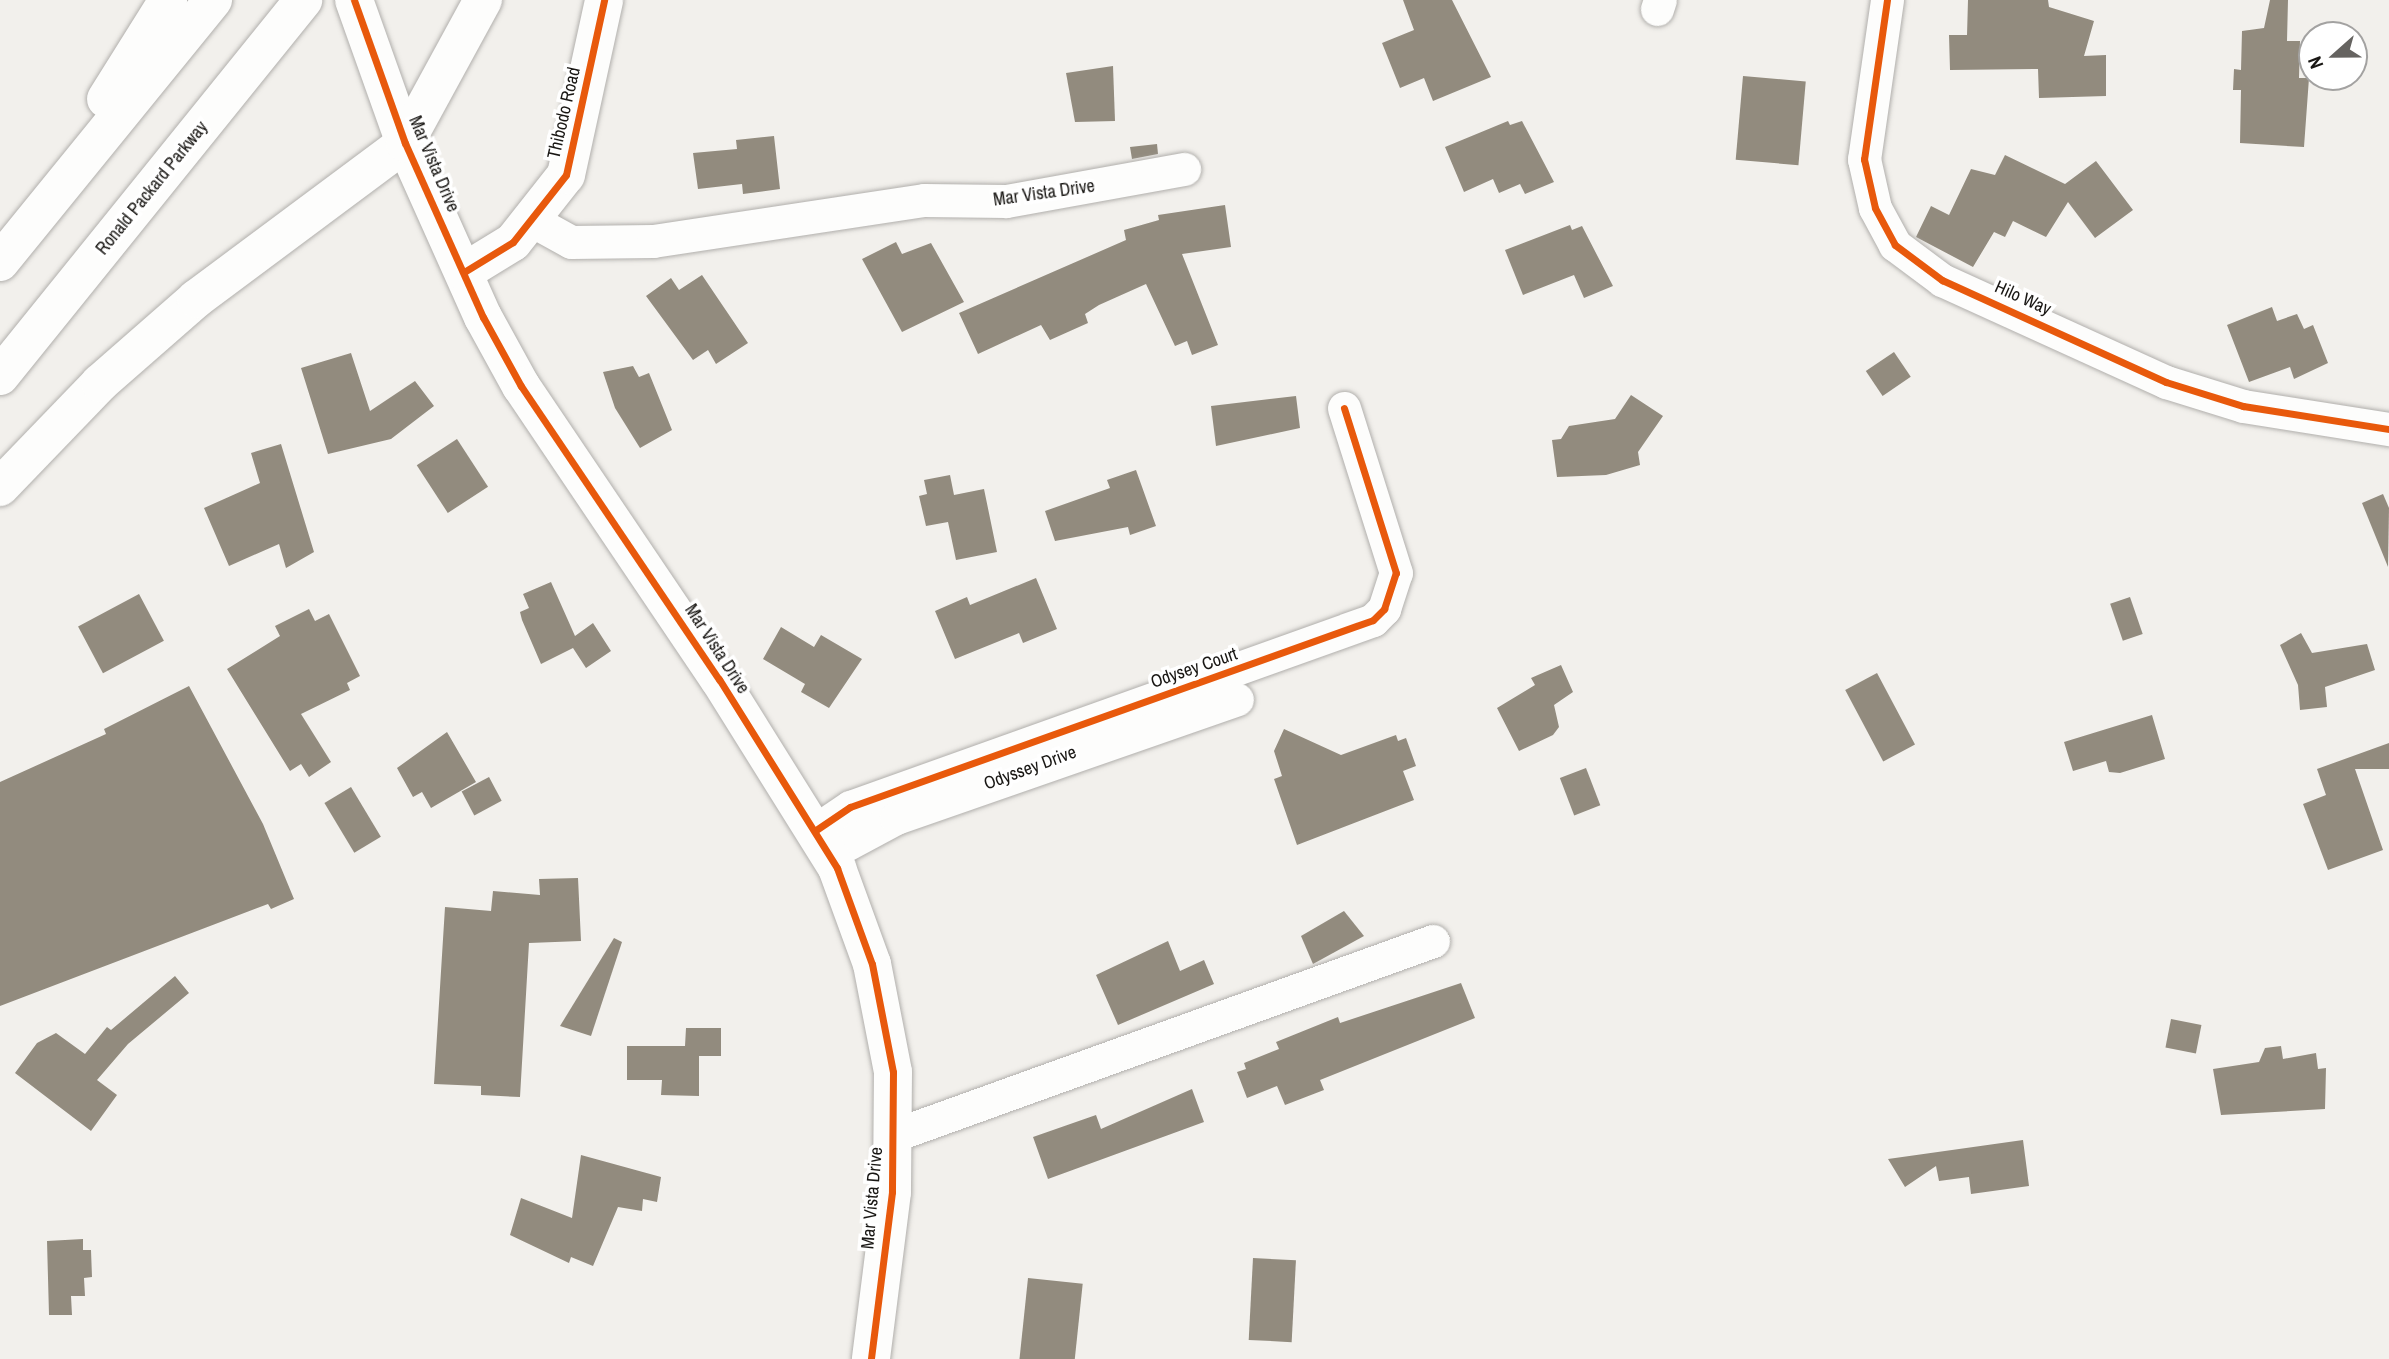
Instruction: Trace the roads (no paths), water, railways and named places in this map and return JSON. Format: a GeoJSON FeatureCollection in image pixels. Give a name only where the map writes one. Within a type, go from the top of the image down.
{"type":"FeatureCollection","features":[{"type":"Feature","properties":{"kind":"main road"},"geometry":{"type":"LineString","coordinates":[[9,251],[168,0]]}},
{"type":"Feature","properties":{"kind":"main road"},"geometry":{"type":"LineString","coordinates":[[9,251],[213,0]]}},
{"type":"Feature","properties":{"kind":"main road","name":"Ronald Packard Parkway"},"geometry":{"type":"LineString","coordinates":[[0,376],[303,0]]}},
{"type":"Feature","properties":{"kind":"main road","name":"Mar Vista Drive"},"geometry":{"type":"LineString","coordinates":[[354,0],[405,143],[464,272],[521,386],[823,842],[872,964],[893,1072],[892,1192],[871,1359]]}},
{"type":"Feature","properties":{"kind":"main road"},"geometry":{"type":"LineString","coordinates":[[0,487],[100,383],[196,299],[324,209],[405,143],[483,0]]}},
{"type":"Feature","properties":{"kind":"main road","name":"Thibodo Road"},"geometry":{"type":"LineString","coordinates":[[464,272],[513,242],[555,194],[574,152],[604,0]]}},
{"type":"Feature","properties":{"kind":"street","name":"Hilo Way"},"geometry":{"type":"LineString","coordinates":[[1887,0],[1864,159],[1875,208],[1895,245],[1942,280],[2166,382],[2242,407],[2389,429]]}},
{"type":"Feature","properties":{"kind":"street","name":"Mar Vista Drive"},"geometry":{"type":"LineString","coordinates":[[533,221],[571,242],[653,241],[924,200],[1006,201],[1184,169]]}},
{"type":"Feature","properties":{"kind":"street","name":"Odysey Court"},"geometry":{"type":"LineString","coordinates":[[823,842],[850,807],[1373,620],[1384,609],[1396,573],[1344,408]]}},
{"type":"Feature","properties":{"kind":"street","name":"Odyssey Drive"},"geometry":{"type":"LineString","coordinates":[[823,842],[1237,699]]}},
{"type":"Feature","properties":{"kind":"street"},"geometry":{"type":"LineString","coordinates":[[892,1136],[1433,941]]}}]}
